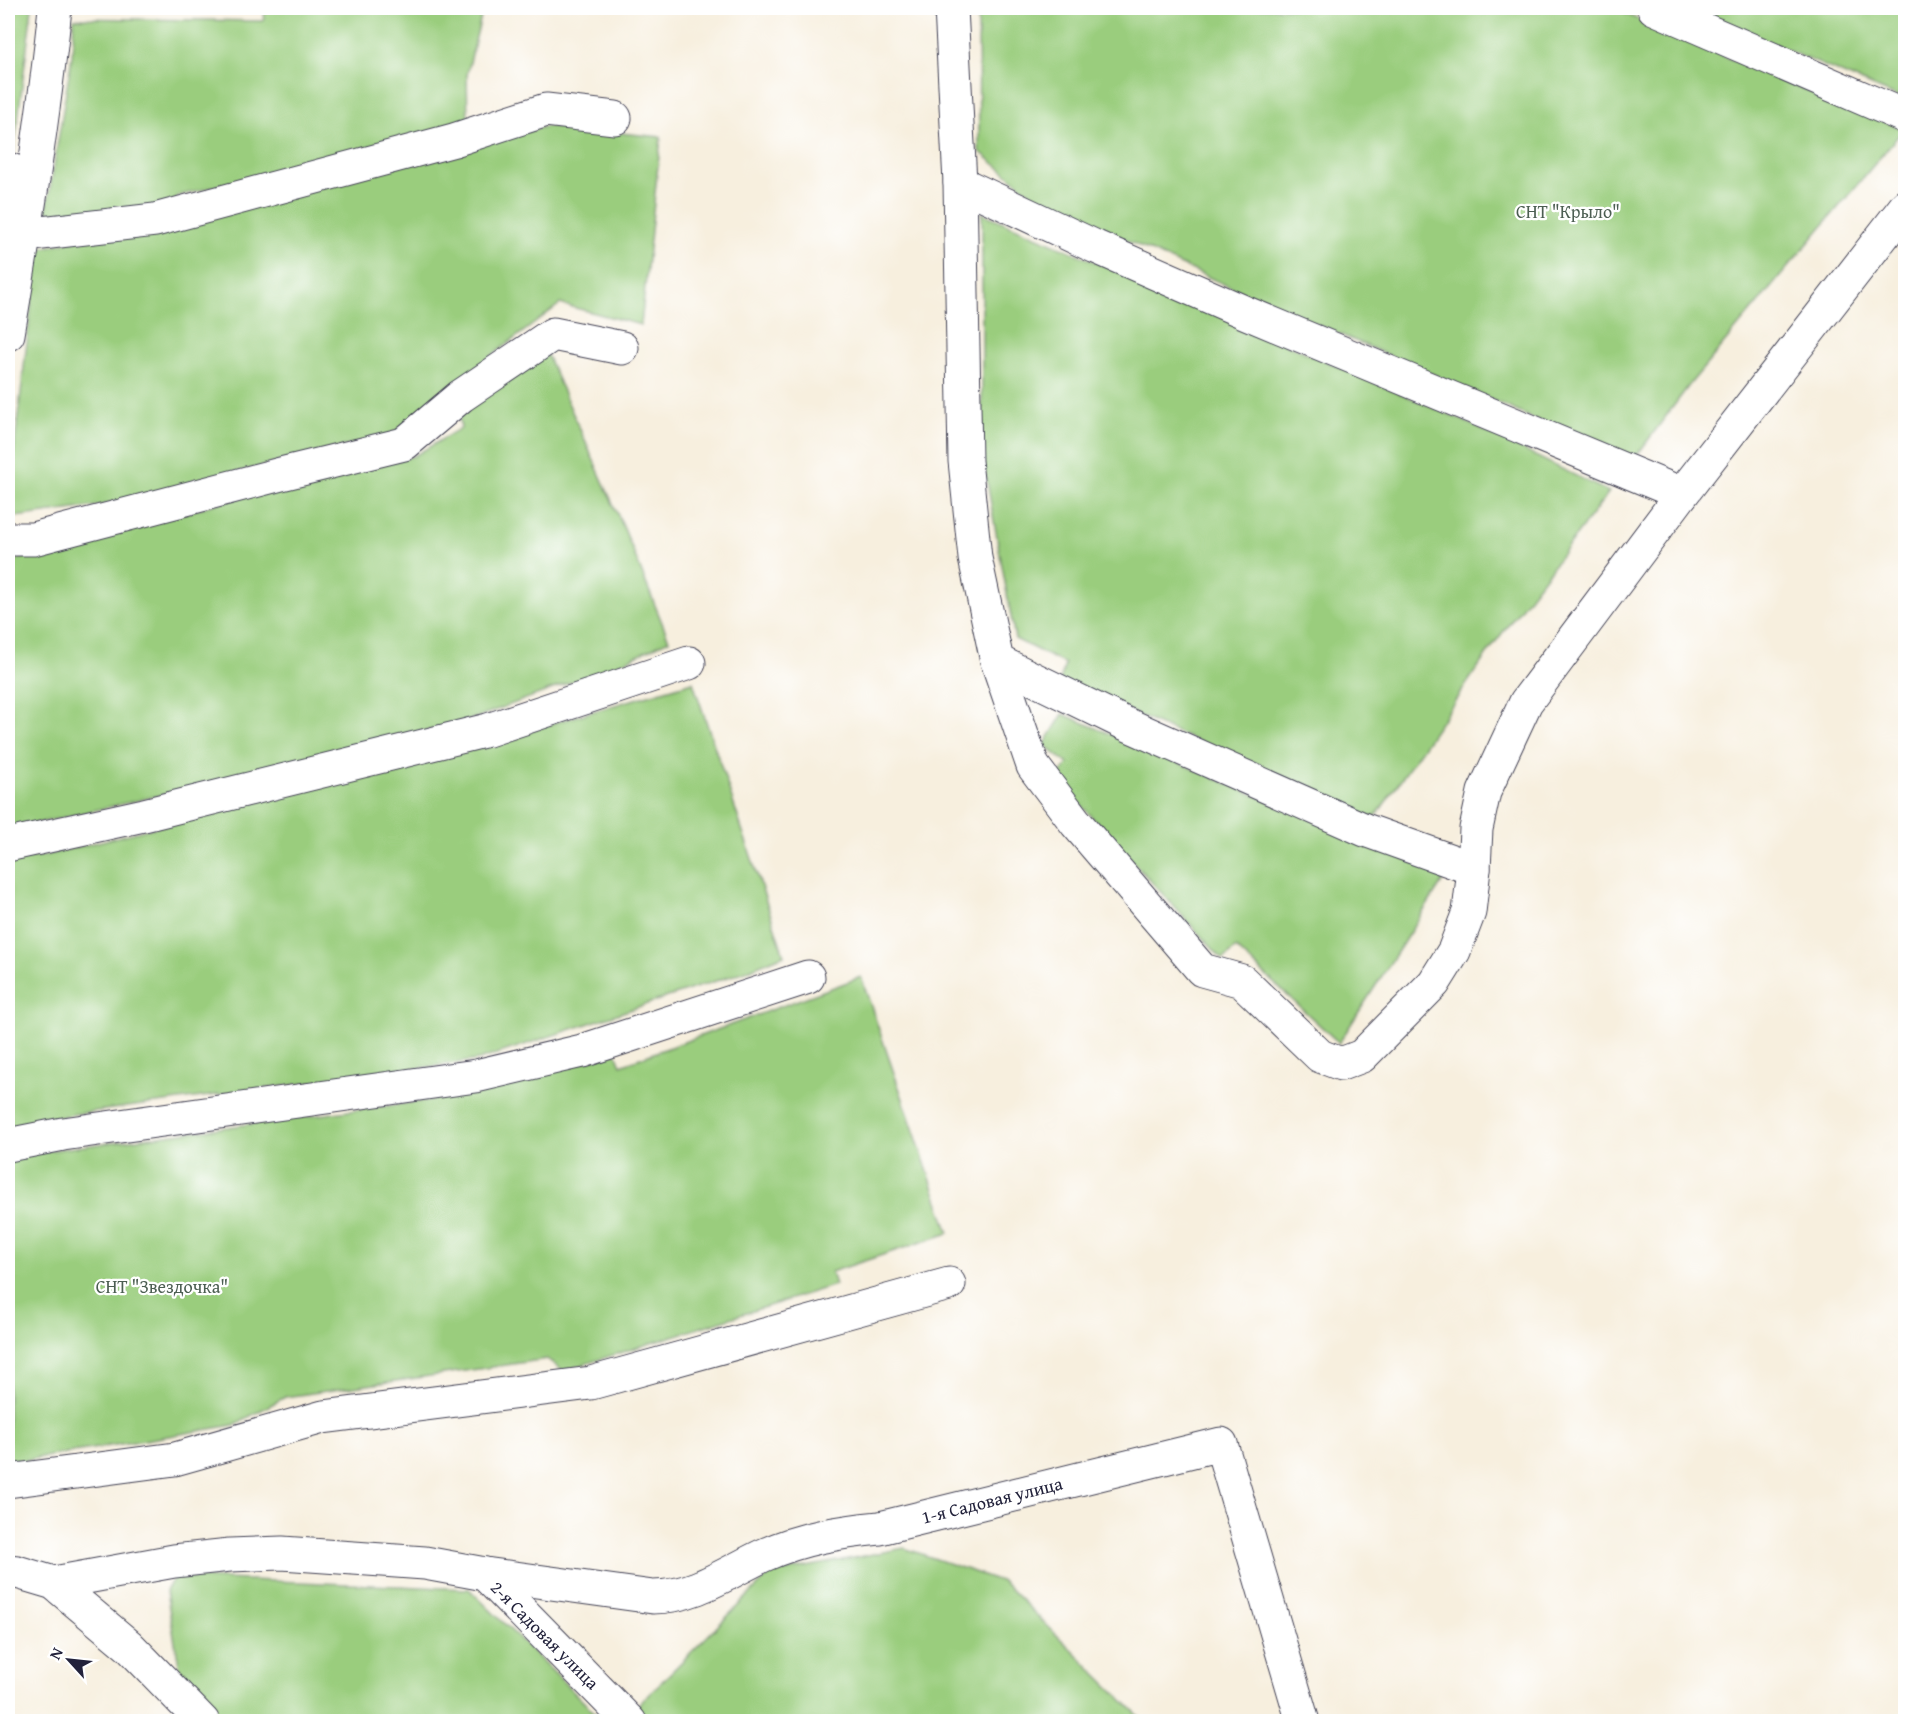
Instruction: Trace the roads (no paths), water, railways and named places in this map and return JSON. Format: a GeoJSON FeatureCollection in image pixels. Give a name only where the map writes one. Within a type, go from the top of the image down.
{"type":"FeatureCollection","features":[{"type":"Feature","properties":{"kind":"street"},"geometry":{"type":"LineString","coordinates":[[8,334],[24,235],[20,174],[48,75],[55,8]]}},
{"type":"Feature","properties":{"kind":"street"},"geometry":{"type":"LineString","coordinates":[[951,8],[960,183],[964,461],[975,558],[997,661],[1033,766],[1076,823],[1202,970],[1242,981],[1320,1056],[1341,1064],[1362,1056],[1434,983],[1454,951],[1469,912],[1476,829],[1484,792],[1526,702],[1682,494],[1905,206]]}},
{"type":"Feature","properties":{"kind":"street"},"geometry":{"type":"LineString","coordinates":[[1654,8],[1905,117]]}},
{"type":"Feature","properties":{"kind":"street"},"geometry":{"type":"LineString","coordinates":[[24,235],[155,220],[454,140],[546,110],[615,118]]}},
{"type":"Feature","properties":{"kind":"street"},"geometry":{"type":"LineString","coordinates":[[960,183],[1096,247],[1233,307],[1682,494]]}},
{"type":"Feature","properties":{"kind":"street"},"geometry":{"type":"LineString","coordinates":[[8,539],[33,539],[404,444],[460,396],[553,334],[622,348]]}},
{"type":"Feature","properties":{"kind":"street"},"geometry":{"type":"LineString","coordinates":[[997,661],[1124,723],[1365,830],[1474,869]]}},
{"type":"Feature","properties":{"kind":"street"},"geometry":{"type":"LineString","coordinates":[[8,845],[144,815],[488,730],[689,663]]}},
{"type":"Feature","properties":{"kind":"street"},"geometry":{"type":"LineString","coordinates":[[8,1144],[63,1134],[476,1076],[582,1051],[808,976]]}},
{"type":"Feature","properties":{"kind":"street"},"geometry":{"type":"LineString","coordinates":[[8,1481],[175,1459],[323,1417],[591,1383],[949,1284]]}},
{"type":"Feature","properties":{"kind":"street","name":"1-я Садовая улица"},"geometry":{"type":"LineString","coordinates":[[485,1574],[653,1597],[668,1597],[686,1593],[765,1555],[804,1540],[841,1532],[880,1528],[1221,1444],[1303,1722]]}},
{"type":"Feature","properties":{"kind":"street"},"geometry":{"type":"LineString","coordinates":[[8,1571],[54,1583],[174,1561],[230,1555],[282,1553],[425,1563],[485,1574]]}},
{"type":"Feature","properties":{"kind":"street","name":"2-я Садовая улица"},"geometry":{"type":"LineString","coordinates":[[485,1574],[630,1722]]}},
{"type":"Feature","properties":{"kind":"street"},"geometry":{"type":"LineString","coordinates":[[54,1583],[129,1646],[203,1722]]}},
{"type":"Feature","properties":{"kind":"park label","name":"СНТ \"Крыло\""},"geometry":{"type":"Point","coordinates":[1568,211]}},
{"type":"Feature","properties":{"kind":"park label","name":"СНТ \"Звездочка\""},"geometry":{"type":"Point","coordinates":[162,1286]}}]}
